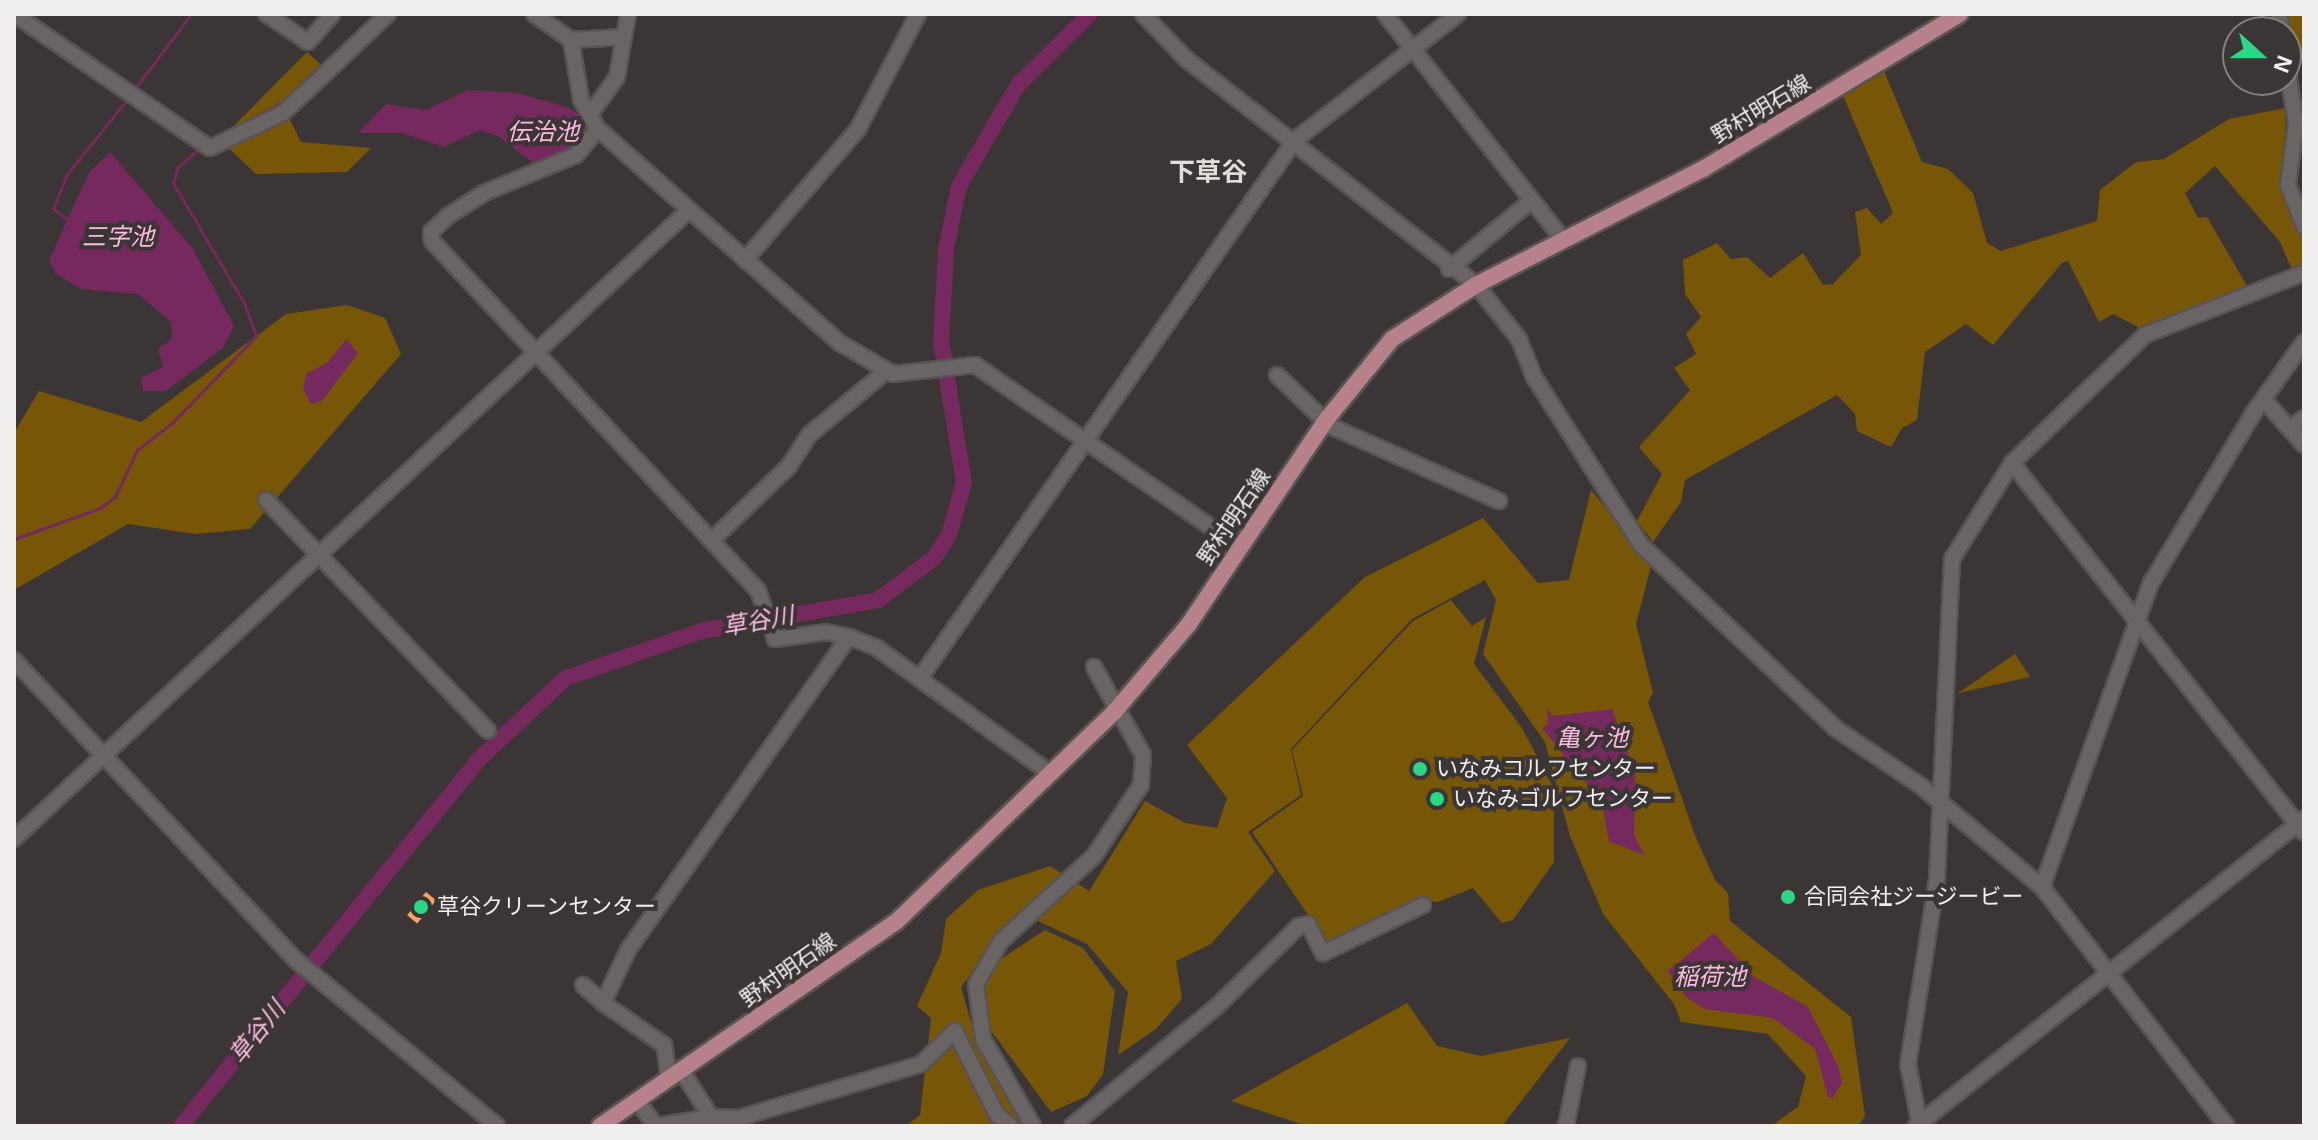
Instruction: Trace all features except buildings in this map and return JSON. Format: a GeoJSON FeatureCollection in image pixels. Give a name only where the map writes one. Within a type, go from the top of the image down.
{"type":"FeatureCollection","features":[{"type":"Feature","properties":{"kind":"main road","name":"野村明石線"},"geometry":{"type":"LineString","coordinates":[[600,1126],[896,922],[1115,711],[1189,624],[1326,420],[1392,339],[1476,285],[1703,169],[1960,14]]}},
{"type":"Feature","properties":{"kind":"street"},"geometry":{"type":"LineString","coordinates":[[14,14],[210,148],[283,113],[388,14]]}},
{"type":"Feature","properties":{"kind":"street"},"geometry":{"type":"LineString","coordinates":[[266,14],[308,42],[332,14]]}},
{"type":"Feature","properties":{"kind":"street"},"geometry":{"type":"LineString","coordinates":[[534,14],[571,40],[624,37]]}},
{"type":"Feature","properties":{"kind":"street"},"geometry":{"type":"LineString","coordinates":[[591,113],[617,77],[628,14]]}},
{"type":"Feature","properties":{"kind":"street"},"geometry":{"type":"LineString","coordinates":[[745,260],[858,129],[918,14]]}},
{"type":"Feature","properties":{"kind":"street"},"geometry":{"type":"LineString","coordinates":[[1143,14],[1171,46],[1295,140],[1449,269],[1476,285],[1519,339],[1534,377],[1641,545],[1835,728],[1940,804],[2042,887],[2227,1126]]}},
{"type":"Feature","properties":{"kind":"street"},"geometry":{"type":"LineString","coordinates":[[1385,14],[1564,241]]}},
{"type":"Feature","properties":{"kind":"street"},"geometry":{"type":"LineString","coordinates":[[920,678],[1295,140],[1458,14]]}},
{"type":"Feature","properties":{"kind":"street"},"geometry":{"type":"LineString","coordinates":[[571,40],[581,100],[598,129],[745,260],[885,372],[923,374],[975,365],[1240,547]]}},
{"type":"Feature","properties":{"kind":"street"},"geometry":{"type":"LineString","coordinates":[[2292,96],[2296,124],[2288,185],[2304,226]]}},
{"type":"Feature","properties":{"kind":"street"},"geometry":{"type":"LineString","coordinates":[[598,129],[576,155],[484,193],[431,232],[432,241],[713,539],[769,607],[775,639],[826,632],[849,637],[920,678],[1051,774]]}},
{"type":"Feature","properties":{"kind":"street"},"geometry":{"type":"LineString","coordinates":[[1449,269],[1531,201]]}},
{"type":"Feature","properties":{"kind":"street"},"geometry":{"type":"LineString","coordinates":[[14,839],[688,211]]}},
{"type":"Feature","properties":{"kind":"street"},"geometry":{"type":"LineString","coordinates":[[2012,463],[2302,826],[1918,1125],[1908,1064],[1931,934],[1952,559],[2012,463],[2145,335],[2304,273]]}},
{"type":"Feature","properties":{"kind":"street"},"geometry":{"type":"LineString","coordinates":[[2042,887],[2137,620],[2159,570],[2304,342]]}},
{"type":"Feature","properties":{"kind":"street"},"geometry":{"type":"LineString","coordinates":[[713,539],[789,466],[809,435],[885,372]]}},
{"type":"Feature","properties":{"kind":"street"},"geometry":{"type":"LineString","coordinates":[[1277,375],[1326,420],[1499,501]]}},
{"type":"Feature","properties":{"kind":"street"},"geometry":{"type":"LineString","coordinates":[[2265,401],[2304,445]]}},
{"type":"Feature","properties":{"kind":"street"},"geometry":{"type":"LineString","coordinates":[[2291,428],[2304,418]]}},
{"type":"Feature","properties":{"kind":"street"},"geometry":{"type":"LineString","coordinates":[[266,500],[488,731]]}},
{"type":"Feature","properties":{"kind":"street"},"geometry":{"type":"LineString","coordinates":[[603,1003],[628,950],[849,637]]}},
{"type":"Feature","properties":{"kind":"street"},"geometry":{"type":"LineString","coordinates":[[14,660],[297,961],[497,1126]]}},
{"type":"Feature","properties":{"kind":"street"},"geometry":{"type":"LineString","coordinates":[[1033,1126],[983,1039],[976,984],[988,955],[1028,912],[1075,879],[1135,797],[1143,755],[1115,711],[1094,667]]}},
{"type":"Feature","properties":{"kind":"street"},"geometry":{"type":"LineString","coordinates":[[1072,1126],[1216,1007],[1299,926],[1308,924],[1323,953],[1423,905]]}},
{"type":"Feature","properties":{"kind":"street"},"geometry":{"type":"LineString","coordinates":[[583,985],[603,1003],[664,1045],[675,1075],[711,1117]]}},
{"type":"Feature","properties":{"kind":"street"},"geometry":{"type":"LineString","coordinates":[[637,1101],[656,1126],[781,1107],[921,1064],[955,1031],[997,1115],[1010,1126]]}},
{"type":"Feature","properties":{"kind":"street"},"geometry":{"type":"LineString","coordinates":[[1566,1126],[1578,1066]]}},
{"type":"Feature","properties":{"kind":"shaded area"},"geometry":{"type":"Polygon","coordinates":[[[2304,14],[2302,61],[2302,16],[2285,16],[2304,14]]]}},
{"type":"Feature","properties":{"kind":"shaded area"},"geometry":{"type":"Polygon","coordinates":[[[307,52],[332,75],[290,120],[301,142],[371,148],[347,172],[256,174],[220,140],[307,52]]]}},
{"type":"Feature","properties":{"kind":"shaded area"},"geometry":{"type":"Polygon","coordinates":[[[1884,71],[1922,162],[1948,169],[1973,193],[1987,243],[2001,251],[2097,221],[2100,190],[2136,162],[2164,159],[2229,119],[2286,108],[2283,187],[2304,241],[2304,271],[2293,272],[2280,242],[2215,166],[2185,193],[2198,218],[2207,217],[2251,293],[2243,299],[2142,329],[2113,314],[2099,322],[2068,261],[2062,263],[1993,345],[1966,324],[1925,352],[1917,420],[1902,428],[1891,447],[1857,431],[1855,414],[1837,395],[1685,480],[1681,502],[1653,542],[1637,521],[1662,474],[1639,447],[1690,390],[1674,368],[1696,354],[1686,334],[1701,317],[1685,294],[1683,260],[1717,243],[1731,259],[1747,257],[1770,278],[1803,253],[1823,285],[1833,284],[1861,255],[1855,212],[1867,208],[1881,224],[1893,213],[1842,93],[1884,71]]]}},
{"type":"Feature","properties":{"kind":"shaded area"},"geometry":{"type":"Polygon","coordinates":[[[347,305],[385,318],[401,354],[250,529],[196,534],[128,524],[14,590],[14,433],[39,391],[141,422],[286,314],[347,305]]]}},
{"type":"Feature","properties":{"kind":"shaded area"},"geometry":{"type":"Polygon","coordinates":[[[1591,490],[1652,562],[1636,624],[1653,693],[1648,702],[1696,838],[1715,880],[1728,893],[1730,921],[1851,1017],[1865,1116],[1858,1126],[1771,1126],[1798,1107],[1806,1076],[1768,1034],[1681,1022],[1674,1004],[1603,914],[1570,836],[1545,742],[1483,654],[1496,600],[1485,580],[1412,619],[1291,749],[1301,795],[1248,832],[1275,871],[1211,944],[1176,961],[1182,999],[1156,1029],[1118,1055],[1128,992],[1087,944],[1019,912],[961,987],[973,1029],[1027,1126],[906,1126],[920,1115],[931,1018],[917,1006],[941,953],[946,919],[978,890],[1050,866],[1089,891],[1145,801],[1185,823],[1217,828],[1227,798],[1187,745],[1365,577],[1483,518],[1538,583],[1569,580],[1591,490]]]}},
{"type":"Feature","properties":{"kind":"shaded area","name":"いなみコルフセンター"},"geometry":{"type":"Polygon","coordinates":[[[1451,600],[1472,626],[1486,617],[1474,664],[1522,728],[1554,789],[1554,862],[1513,920],[1502,923],[1473,888],[1438,902],[1421,901],[1334,942],[1325,940],[1252,832],[1303,796],[1292,750],[1413,621],[1451,600]]]}},
{"type":"Feature","properties":{"kind":"shaded area"},"geometry":{"type":"Polygon","coordinates":[[[2015,654],[2030,677],[1958,693],[2015,654]]]}},
{"type":"Feature","properties":{"kind":"shaded area"},"geometry":{"type":"Polygon","coordinates":[[[1045,930],[1083,948],[1115,991],[1103,1074],[1087,1096],[1051,1112],[986,1024],[980,990],[990,966],[1045,930]]]}},
{"type":"Feature","properties":{"kind":"shaded area"},"geometry":{"type":"Polygon","coordinates":[[[1407,1003],[1437,1046],[1481,1056],[1570,1038],[1502,1126],[1307,1126],[1231,1101],[1407,1003]]]}},
{"type":"Feature","properties":{"kind":"water","name":"伝治池"},"geometry":{"type":"Polygon","coordinates":[[[468,90],[517,93],[570,108],[590,123],[590,131],[583,145],[535,165],[500,137],[480,130],[444,147],[402,133],[358,133],[386,104],[426,110],[468,90]]]}},
{"type":"Feature","properties":{"kind":"water","name":"三字池"},"geometry":{"type":"Polygon","coordinates":[[[110,152],[193,249],[234,326],[223,348],[166,391],[143,391],[141,378],[163,367],[158,349],[172,339],[171,322],[138,294],[81,289],[55,273],[49,260],[89,173],[110,152]]]}},
{"type":"Feature","properties":{"kind":"water"},"geometry":{"type":"Polygon","coordinates":[[[346,339],[358,353],[322,401],[311,404],[303,389],[306,374],[328,362],[346,339]]]}},
{"type":"Feature","properties":{"kind":"water","name":"亀ヶ池"},"geometry":{"type":"Polygon","coordinates":[[[1547,709],[1553,716],[1612,709],[1635,773],[1634,835],[1644,855],[1609,841],[1602,803],[1542,728],[1548,724],[1547,709]]]}},
{"type":"Feature","properties":{"kind":"water","name":"稲荷池"},"geometry":{"type":"Polygon","coordinates":[[[1714,933],[1753,976],[1808,1007],[1838,1066],[1842,1083],[1833,1098],[1828,1097],[1815,1049],[1773,1018],[1705,1009],[1686,997],[1668,971],[1714,933]]]}},
{"type":"Feature","properties":{"kind":"waterway"},"geometry":{"type":"LineString","coordinates":[[133,91],[191,14]]}},
{"type":"Feature","properties":{"kind":"waterway","name":"草谷川"},"geometry":{"type":"LineString","coordinates":[[181,1126],[478,760],[566,678],[701,631],[878,600],[934,558],[949,535],[964,482],[941,342],[946,249],[959,186],[1018,85],[1090,14]]}},
{"type":"Feature","properties":{"kind":"waterway"},"geometry":{"type":"LineString","coordinates":[[69,221],[53,208],[68,173],[129,97]]}},
{"type":"Feature","properties":{"kind":"waterway"},"geometry":{"type":"LineString","coordinates":[[210,141],[288,99]]}},
{"type":"Feature","properties":{"kind":"waterway"},"geometry":{"type":"LineString","coordinates":[[14,539],[100,508],[115,497],[137,450],[172,423],[256,336],[244,303],[173,183],[178,167],[201,147]]}},
{"type":"Feature","properties":{"kind":"place","name":"いなみコルフセンター"},"geometry":{"type":"Point","coordinates":[1420,769]}},
{"type":"Feature","properties":{"kind":"place","name":"いなみゴルフセンター"},"geometry":{"type":"Point","coordinates":[1437,799]}},
{"type":"Feature","properties":{"kind":"place","name":"合同会社ジージービー"},"geometry":{"type":"Point","coordinates":[1788,897]}},
{"type":"Feature","properties":{"kind":"place","name":"草谷クリーンセンター"},"geometry":{"type":"Point","coordinates":[421,907]}},
{"type":"Feature","properties":{"kind":"district","name":"下草谷"},"geometry":{"type":"Point","coordinates":[1208,173]}}]}
